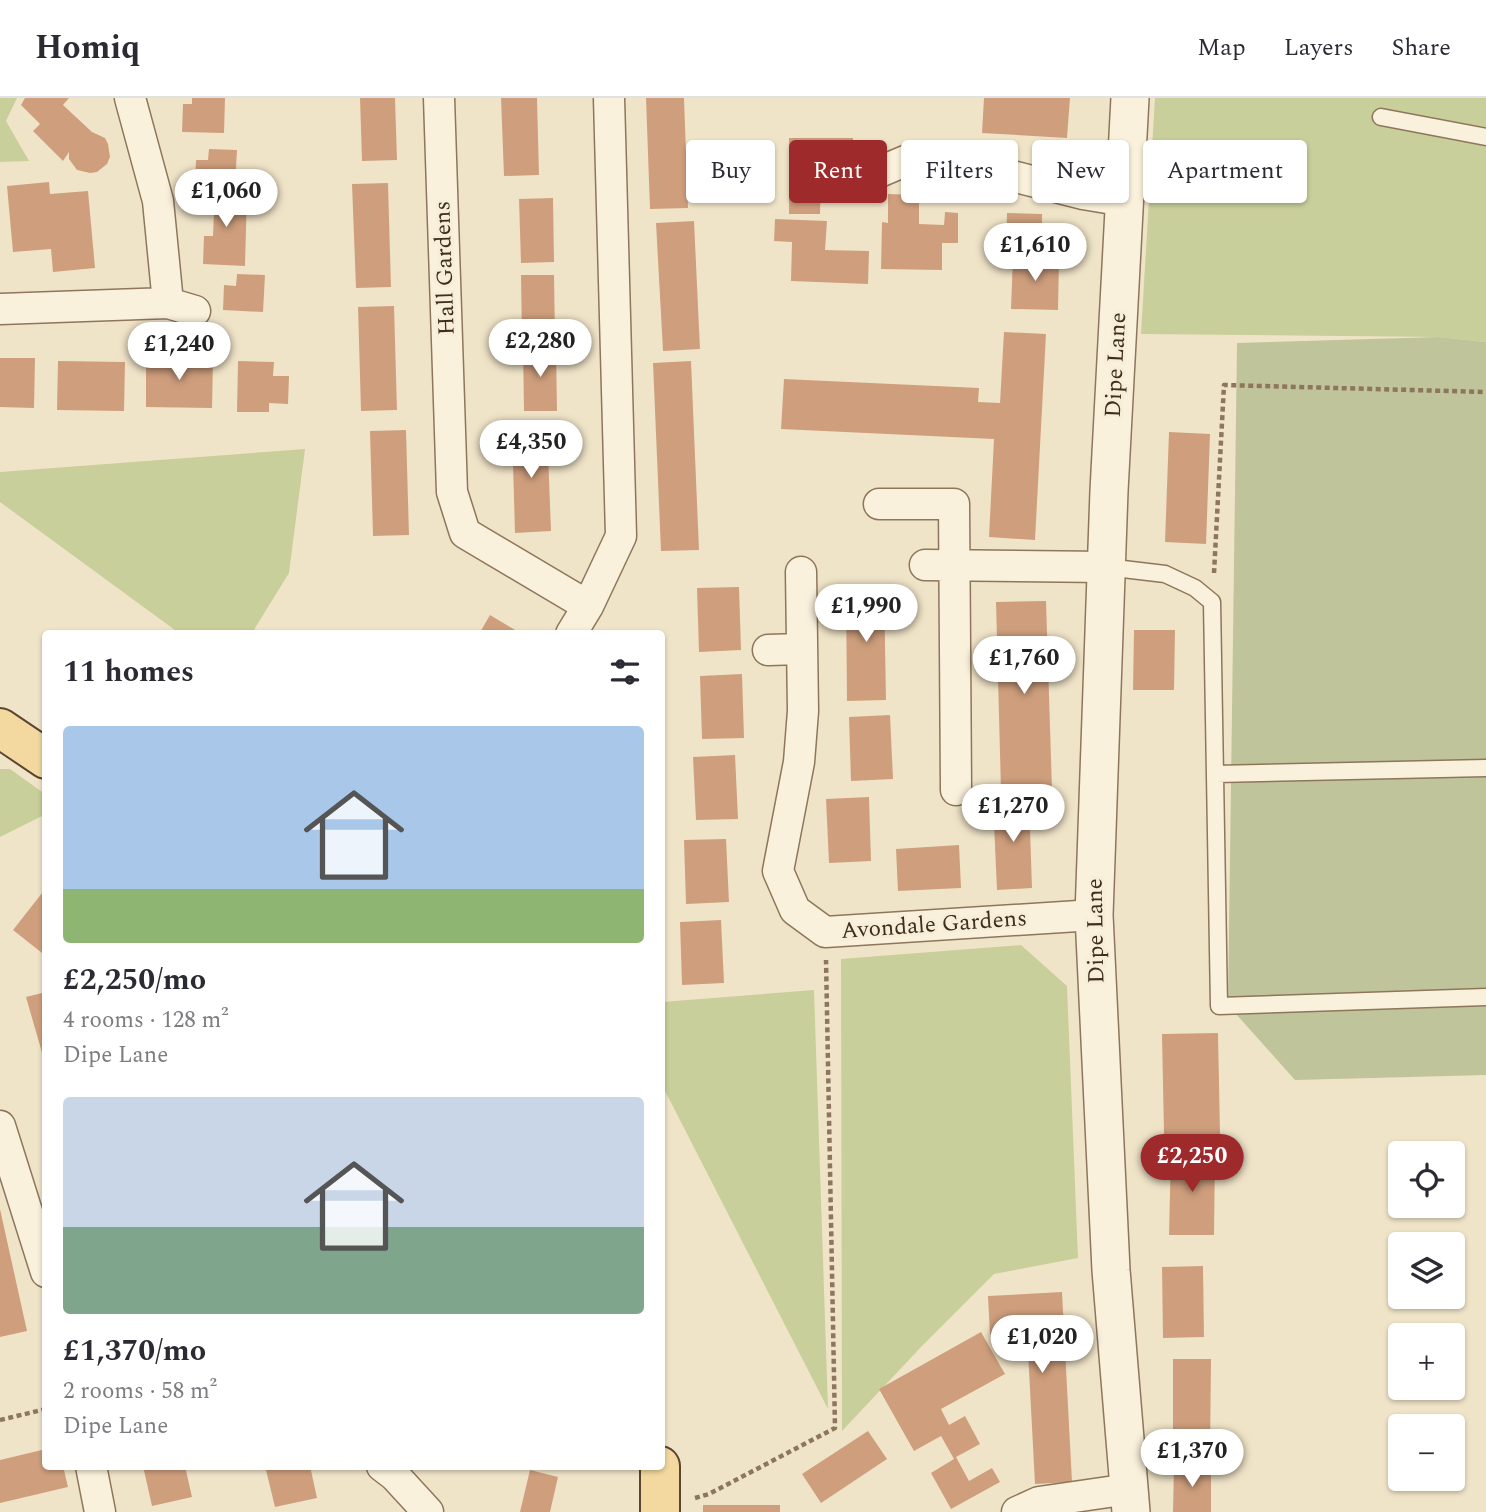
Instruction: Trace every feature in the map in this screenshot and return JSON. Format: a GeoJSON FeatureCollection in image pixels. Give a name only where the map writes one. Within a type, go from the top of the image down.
{"type":"FeatureCollection","features":[{"type":"Feature","properties":{"kind":"main road"},"geometry":{"type":"LineString","coordinates":[[0,728],[42,756]]}},
{"type":"Feature","properties":{"kind":"main road"},"geometry":{"type":"LineString","coordinates":[[660,1470],[660,1509]]}},
{"type":"Feature","properties":{"kind":"street"},"geometry":{"type":"LineString","coordinates":[[0,309],[182,307],[158,201],[130,98]]}},
{"type":"Feature","properties":{"kind":"street","name":"Hall Gardens"},"geometry":{"type":"LineString","coordinates":[[439,98],[452,492],[465,533],[588,606]]}},
{"type":"Feature","properties":{"kind":"street"},"geometry":{"type":"LineString","coordinates":[[573,630],[588,606],[621,536],[609,98]]}},
{"type":"Feature","properties":{"kind":"street","name":"Dipe Lane"},"geometry":{"type":"LineString","coordinates":[[1128,140],[1130,98]]}},
{"type":"Feature","properties":{"kind":"street"},"geometry":{"type":"LineString","coordinates":[[887,169],[910,159],[988,170],[1032,181]]}},
{"type":"Feature","properties":{"kind":"street","name":"Dipe Lane"},"geometry":{"type":"LineString","coordinates":[[1125,203],[1106,567],[1094,915],[1111,1270],[1130,1500]]}},
{"type":"Feature","properties":{"kind":"street"},"geometry":{"type":"LineString","coordinates":[[879,504],[954,504],[939,565],[956,790]]}},
{"type":"Feature","properties":{"kind":"street"},"geometry":{"type":"LineString","coordinates":[[939,565],[1106,567]]}},
{"type":"Feature","properties":{"kind":"street","name":"Avondale Gardens"},"geometry":{"type":"LineString","coordinates":[[801,572],[803,711],[799,762],[778,871],[795,909],[825,932],[1094,915]]}},
{"type":"Feature","properties":{"kind":"street"},"geometry":{"type":"LineString","coordinates":[[768,650],[802,649]]}},
{"type":"Feature","properties":{"kind":"street"},"geometry":{"type":"LineString","coordinates":[[0,1126],[10,1190],[42,1263]]}},
{"type":"Feature","properties":{"kind":"street"},"geometry":{"type":"LineString","coordinates":[[92,1470],[100,1512]]}},
{"type":"Feature","properties":{"kind":"street"},"geometry":{"type":"LineString","coordinates":[[387,1470],[428,1512]]}},
{"type":"Feature","properties":{"kind":"street"},"geometry":{"type":"LineString","coordinates":[[1017,1512],[1039,1502],[1130,1500]]}},
{"type":"Feature","properties":{"kind":"lane"},"geometry":{"type":"LineString","coordinates":[[1381,117],[1486,137]]}},
{"type":"Feature","properties":{"kind":"lane"},"geometry":{"type":"LineString","coordinates":[[1106,567],[1165,575],[1195,588],[1212,602],[1219,1006],[1486,997]]}},
{"type":"Feature","properties":{"kind":"lane"},"geometry":{"type":"LineString","coordinates":[[1216,774],[1486,768]]}},
{"type":"Feature","properties":{"kind":"path"},"geometry":{"type":"LineString","coordinates":[[1212,602],[1224,385],[1486,392]]}},
{"type":"Feature","properties":{"kind":"path"},"geometry":{"type":"LineString","coordinates":[[660,1509],[709,1494],[835,1428],[825,932]]}},
{"type":"Feature","properties":{"kind":"path"},"geometry":{"type":"LineString","coordinates":[[0,1420],[42,1410]]}},
{"type":"Feature","properties":{"kind":"green space"},"geometry":{"type":"Polygon","coordinates":[[[0,98],[17,98],[6,121],[29,161],[0,162],[0,98]]]}},
{"type":"Feature","properties":{"kind":"green space"},"geometry":{"type":"Polygon","coordinates":[[[1155,98],[1486,98],[1486,342],[1438,337],[1141,334],[1149,203],[1307,203],[1307,140],[1153,140],[1155,98]]]}},
{"type":"Feature","properties":{"kind":"green space"},"geometry":{"type":"Polygon","coordinates":[[[1438,337],[1486,342],[1486,1075],[1295,1080],[1228,1005],[1237,343],[1438,337]]]}},
{"type":"Feature","properties":{"kind":"green space"},"geometry":{"type":"Polygon","coordinates":[[[305,449],[289,573],[254,630],[175,630],[0,502],[0,472],[305,449]]]}},
{"type":"Feature","properties":{"kind":"green space"},"geometry":{"type":"Polygon","coordinates":[[[0,769],[10,769],[42,792],[42,816],[0,837],[0,769]]]}},
{"type":"Feature","properties":{"kind":"green space"},"geometry":{"type":"Polygon","coordinates":[[[1021,945],[1067,986],[1078,1258],[994,1274],[842,1431],[841,959],[1021,945]]]}},
{"type":"Feature","properties":{"kind":"green space"},"geometry":{"type":"Polygon","coordinates":[[[814,990],[828,1409],[665,1091],[665,1002],[814,990]]]}},
{"type":"Feature","properties":{"kind":"building"},"geometry":{"type":"Polygon","coordinates":[[[25,98],[69,98],[63,105],[92,132],[105,138],[110,157],[107,164],[97,172],[90,173],[77,170],[69,159],[69,152],[63,161],[33,131],[40,124],[21,105],[25,98]]]}},
{"type":"Feature","properties":{"kind":"building"},"geometry":{"type":"Polygon","coordinates":[[[192,98],[225,98],[224,133],[182,132],[183,104],[192,104],[192,98]]]}},
{"type":"Feature","properties":{"kind":"building"},"geometry":{"type":"Polygon","coordinates":[[[360,98],[395,98],[397,160],[362,161],[360,98]]]}},
{"type":"Feature","properties":{"kind":"building"},"geometry":{"type":"Polygon","coordinates":[[[501,98],[537,98],[539,175],[504,176],[501,98]]]}},
{"type":"Feature","properties":{"kind":"building"},"geometry":{"type":"Polygon","coordinates":[[[646,98],[684,98],[688,208],[650,209],[646,98]]]}},
{"type":"Feature","properties":{"kind":"building"},"geometry":{"type":"Polygon","coordinates":[[[984,98],[1070,98],[1067,138],[982,133],[984,98]]]}},
{"type":"Feature","properties":{"kind":"building"},"geometry":{"type":"Polygon","coordinates":[[[789,138],[853,138],[853,140],[789,138]]]}},
{"type":"Feature","properties":{"kind":"building"},"geometry":{"type":"Polygon","coordinates":[[[209,149],[237,150],[235,186],[195,185],[196,160],[208,160],[209,149]]]}},
{"type":"Feature","properties":{"kind":"building"},"geometry":{"type":"Polygon","coordinates":[[[49,182],[50,194],[88,191],[95,268],[53,272],[51,249],[13,252],[7,186],[49,182]]]}},
{"type":"Feature","properties":{"kind":"building"},"geometry":{"type":"Polygon","coordinates":[[[388,183],[391,287],[356,288],[352,184],[388,183]]]}},
{"type":"Feature","properties":{"kind":"building"},"geometry":{"type":"Polygon","coordinates":[[[206,191],[247,192],[245,266],[203,264],[204,236],[213,236],[214,213],[204,213],[206,191]]]}},
{"type":"Feature","properties":{"kind":"building"},"geometry":{"type":"Polygon","coordinates":[[[888,194],[901,194],[901,203],[919,203],[919,224],[944,225],[945,212],[958,213],[958,243],[942,243],[942,270],[881,269],[882,222],[888,223],[888,194]]]}},
{"type":"Feature","properties":{"kind":"building"},"geometry":{"type":"Polygon","coordinates":[[[553,198],[554,262],[521,263],[519,199],[553,198]]]}},
{"type":"Feature","properties":{"kind":"building"},"geometry":{"type":"Polygon","coordinates":[[[789,203],[820,203],[820,214],[789,214],[789,203]]]}},
{"type":"Feature","properties":{"kind":"building"},"geometry":{"type":"Polygon","coordinates":[[[1007,213],[1042,214],[1042,227],[1066,228],[1065,248],[1006,246],[1007,213]]]}},
{"type":"Feature","properties":{"kind":"building"},"geometry":{"type":"Polygon","coordinates":[[[775,219],[827,221],[825,250],[869,251],[868,284],[791,281],[792,242],[774,241],[775,219]]]}},
{"type":"Feature","properties":{"kind":"building"},"geometry":{"type":"Polygon","coordinates":[[[694,221],[700,349],[663,351],[656,223],[694,221]]]}},
{"type":"Feature","properties":{"kind":"building"},"geometry":{"type":"Polygon","coordinates":[[[1013,256],[1059,258],[1058,310],[1011,309],[1013,256]]]}},
{"type":"Feature","properties":{"kind":"building"},"geometry":{"type":"Polygon","coordinates":[[[237,274],[265,275],[263,312],[223,310],[224,285],[236,286],[237,274]]]}},
{"type":"Feature","properties":{"kind":"building"},"geometry":{"type":"Polygon","coordinates":[[[521,275],[554,275],[555,338],[522,339],[521,275]]]}},
{"type":"Feature","properties":{"kind":"building"},"geometry":{"type":"Polygon","coordinates":[[[394,306],[397,410],[361,411],[358,307],[394,306]]]}},
{"type":"Feature","properties":{"kind":"building"},"geometry":{"type":"Polygon","coordinates":[[[1004,332],[1046,334],[1035,540],[989,537],[994,439],[781,429],[784,379],[979,388],[978,402],[1000,403],[1004,332]]]}},
{"type":"Feature","properties":{"kind":"building"},"geometry":{"type":"Polygon","coordinates":[[[523,347],[556,347],[557,411],[524,411],[523,347]]]}},
{"type":"Feature","properties":{"kind":"building"},"geometry":{"type":"Polygon","coordinates":[[[146,357],[213,358],[212,408],[146,407],[146,357]]]}},
{"type":"Feature","properties":{"kind":"building"},"geometry":{"type":"Polygon","coordinates":[[[0,358],[35,358],[34,408],[0,407],[0,358]]]}},
{"type":"Feature","properties":{"kind":"building"},"geometry":{"type":"Polygon","coordinates":[[[58,361],[125,362],[124,411],[57,410],[58,361]]]}},
{"type":"Feature","properties":{"kind":"building"},"geometry":{"type":"Polygon","coordinates":[[[238,361],[274,362],[273,376],[289,376],[288,404],[269,403],[269,412],[237,412],[238,361]]]}},
{"type":"Feature","properties":{"kind":"building"},"geometry":{"type":"Polygon","coordinates":[[[691,361],[699,550],[661,551],[653,363],[691,361]]]}},
{"type":"Feature","properties":{"kind":"building"},"geometry":{"type":"Polygon","coordinates":[[[547,427],[551,531],[515,533],[512,428],[547,427]]]}},
{"type":"Feature","properties":{"kind":"building"},"geometry":{"type":"Polygon","coordinates":[[[406,430],[409,535],[373,536],[370,431],[406,430]]]}},
{"type":"Feature","properties":{"kind":"building"},"geometry":{"type":"Polygon","coordinates":[[[1169,432],[1210,434],[1206,544],[1165,542],[1169,432]]]}},
{"type":"Feature","properties":{"kind":"building"},"geometry":{"type":"Polygon","coordinates":[[[739,587],[741,650],[699,652],[697,588],[739,587]]]}},
{"type":"Feature","properties":{"kind":"building"},"geometry":{"type":"Polygon","coordinates":[[[884,587],[886,700],[847,701],[846,588],[884,587]]]}},
{"type":"Feature","properties":{"kind":"building"},"geometry":{"type":"Polygon","coordinates":[[[1046,601],[1052,790],[1001,791],[996,602],[1046,601]]]}},
{"type":"Feature","properties":{"kind":"building"},"geometry":{"type":"Polygon","coordinates":[[[490,615],[515,630],[481,630],[490,615]]]}},
{"type":"Feature","properties":{"kind":"building"},"geometry":{"type":"Polygon","coordinates":[[[1134,630],[1175,630],[1174,690],[1133,690],[1134,630]]]}},
{"type":"Feature","properties":{"kind":"building"},"geometry":{"type":"Polygon","coordinates":[[[742,674],[744,738],[702,739],[700,676],[742,674]]]}},
{"type":"Feature","properties":{"kind":"building"},"geometry":{"type":"Polygon","coordinates":[[[890,715],[893,779],[851,781],[849,717],[890,715]]]}},
{"type":"Feature","properties":{"kind":"building"},"geometry":{"type":"Polygon","coordinates":[[[735,755],[738,819],[696,820],[693,757],[735,755]]]}},
{"type":"Feature","properties":{"kind":"building"},"geometry":{"type":"Polygon","coordinates":[[[869,797],[871,861],[829,863],[826,799],[869,797]]]}},
{"type":"Feature","properties":{"kind":"building"},"geometry":{"type":"Polygon","coordinates":[[[1029,799],[1032,888],[997,890],[993,801],[1029,799]]]}},
{"type":"Feature","properties":{"kind":"building"},"geometry":{"type":"Polygon","coordinates":[[[726,839],[729,902],[686,904],[684,840],[726,839]]]}},
{"type":"Feature","properties":{"kind":"building"},"geometry":{"type":"Polygon","coordinates":[[[959,845],[961,888],[898,891],[896,849],[959,845]]]}},
{"type":"Feature","properties":{"kind":"building"},"geometry":{"type":"Polygon","coordinates":[[[42,893],[42,953],[13,930],[42,893]]]}},
{"type":"Feature","properties":{"kind":"building"},"geometry":{"type":"Polygon","coordinates":[[[721,920],[724,983],[682,985],[680,922],[721,920]]]}},
{"type":"Feature","properties":{"kind":"building"},"geometry":{"type":"Polygon","coordinates":[[[42,993],[42,1053],[26,997],[42,993]]]}},
{"type":"Feature","properties":{"kind":"building"},"geometry":{"type":"Polygon","coordinates":[[[1218,1033],[1220,1134],[1164,1135],[1162,1034],[1218,1033]]]}},
{"type":"Feature","properties":{"kind":"building"},"geometry":{"type":"Polygon","coordinates":[[[1171,1153],[1215,1153],[1214,1235],[1169,1235],[1171,1153]]]}},
{"type":"Feature","properties":{"kind":"building"},"geometry":{"type":"Polygon","coordinates":[[[0,1209],[27,1331],[0,1337],[0,1209]]]}},
{"type":"Feature","properties":{"kind":"building"},"geometry":{"type":"Polygon","coordinates":[[[1203,1266],[1204,1337],[1163,1338],[1162,1267],[1203,1266]]]}},
{"type":"Feature","properties":{"kind":"building"},"geometry":{"type":"Polygon","coordinates":[[[1062,1292],[1072,1482],[1035,1484],[1027,1333],[990,1335],[988,1296],[1062,1292]]]}},
{"type":"Feature","properties":{"kind":"building"},"geometry":{"type":"Polygon","coordinates":[[[981,1332],[1005,1374],[941,1409],[949,1425],[965,1416],[980,1444],[956,1457],[969,1481],[992,1468],[1000,1482],[951,1509],[931,1473],[954,1459],[941,1436],[914,1451],[879,1389],[981,1332]]]}},
{"type":"Feature","properties":{"kind":"building"},"geometry":{"type":"Polygon","coordinates":[[[1173,1359],[1211,1359],[1210,1455],[1173,1455],[1173,1359]]]}},
{"type":"Feature","properties":{"kind":"building"},"geometry":{"type":"Polygon","coordinates":[[[868,1431],[887,1459],[821,1503],[802,1474],[868,1431]]]}},
{"type":"Feature","properties":{"kind":"building"},"geometry":{"type":"Polygon","coordinates":[[[42,1450],[42,1470],[64,1470],[68,1487],[0,1503],[0,1460],[42,1450]]]}},
{"type":"Feature","properties":{"kind":"building"},"geometry":{"type":"Polygon","coordinates":[[[1174,1466],[1211,1467],[1211,1512],[1173,1512],[1174,1466]]]}},
{"type":"Feature","properties":{"kind":"building"},"geometry":{"type":"Polygon","coordinates":[[[144,1470],[186,1470],[192,1497],[152,1506],[144,1470]]]}},
{"type":"Feature","properties":{"kind":"building"},"geometry":{"type":"Polygon","coordinates":[[[266,1470],[311,1470],[317,1498],[275,1507],[266,1470]]]}},
{"type":"Feature","properties":{"kind":"building"},"geometry":{"type":"Polygon","coordinates":[[[530,1470],[558,1477],[550,1512],[520,1512],[530,1470]]]}},
{"type":"Feature","properties":{"kind":"building"},"geometry":{"type":"Polygon","coordinates":[[[703,1505],[780,1505],[780,1512],[703,1512],[703,1505]]]}}]}
